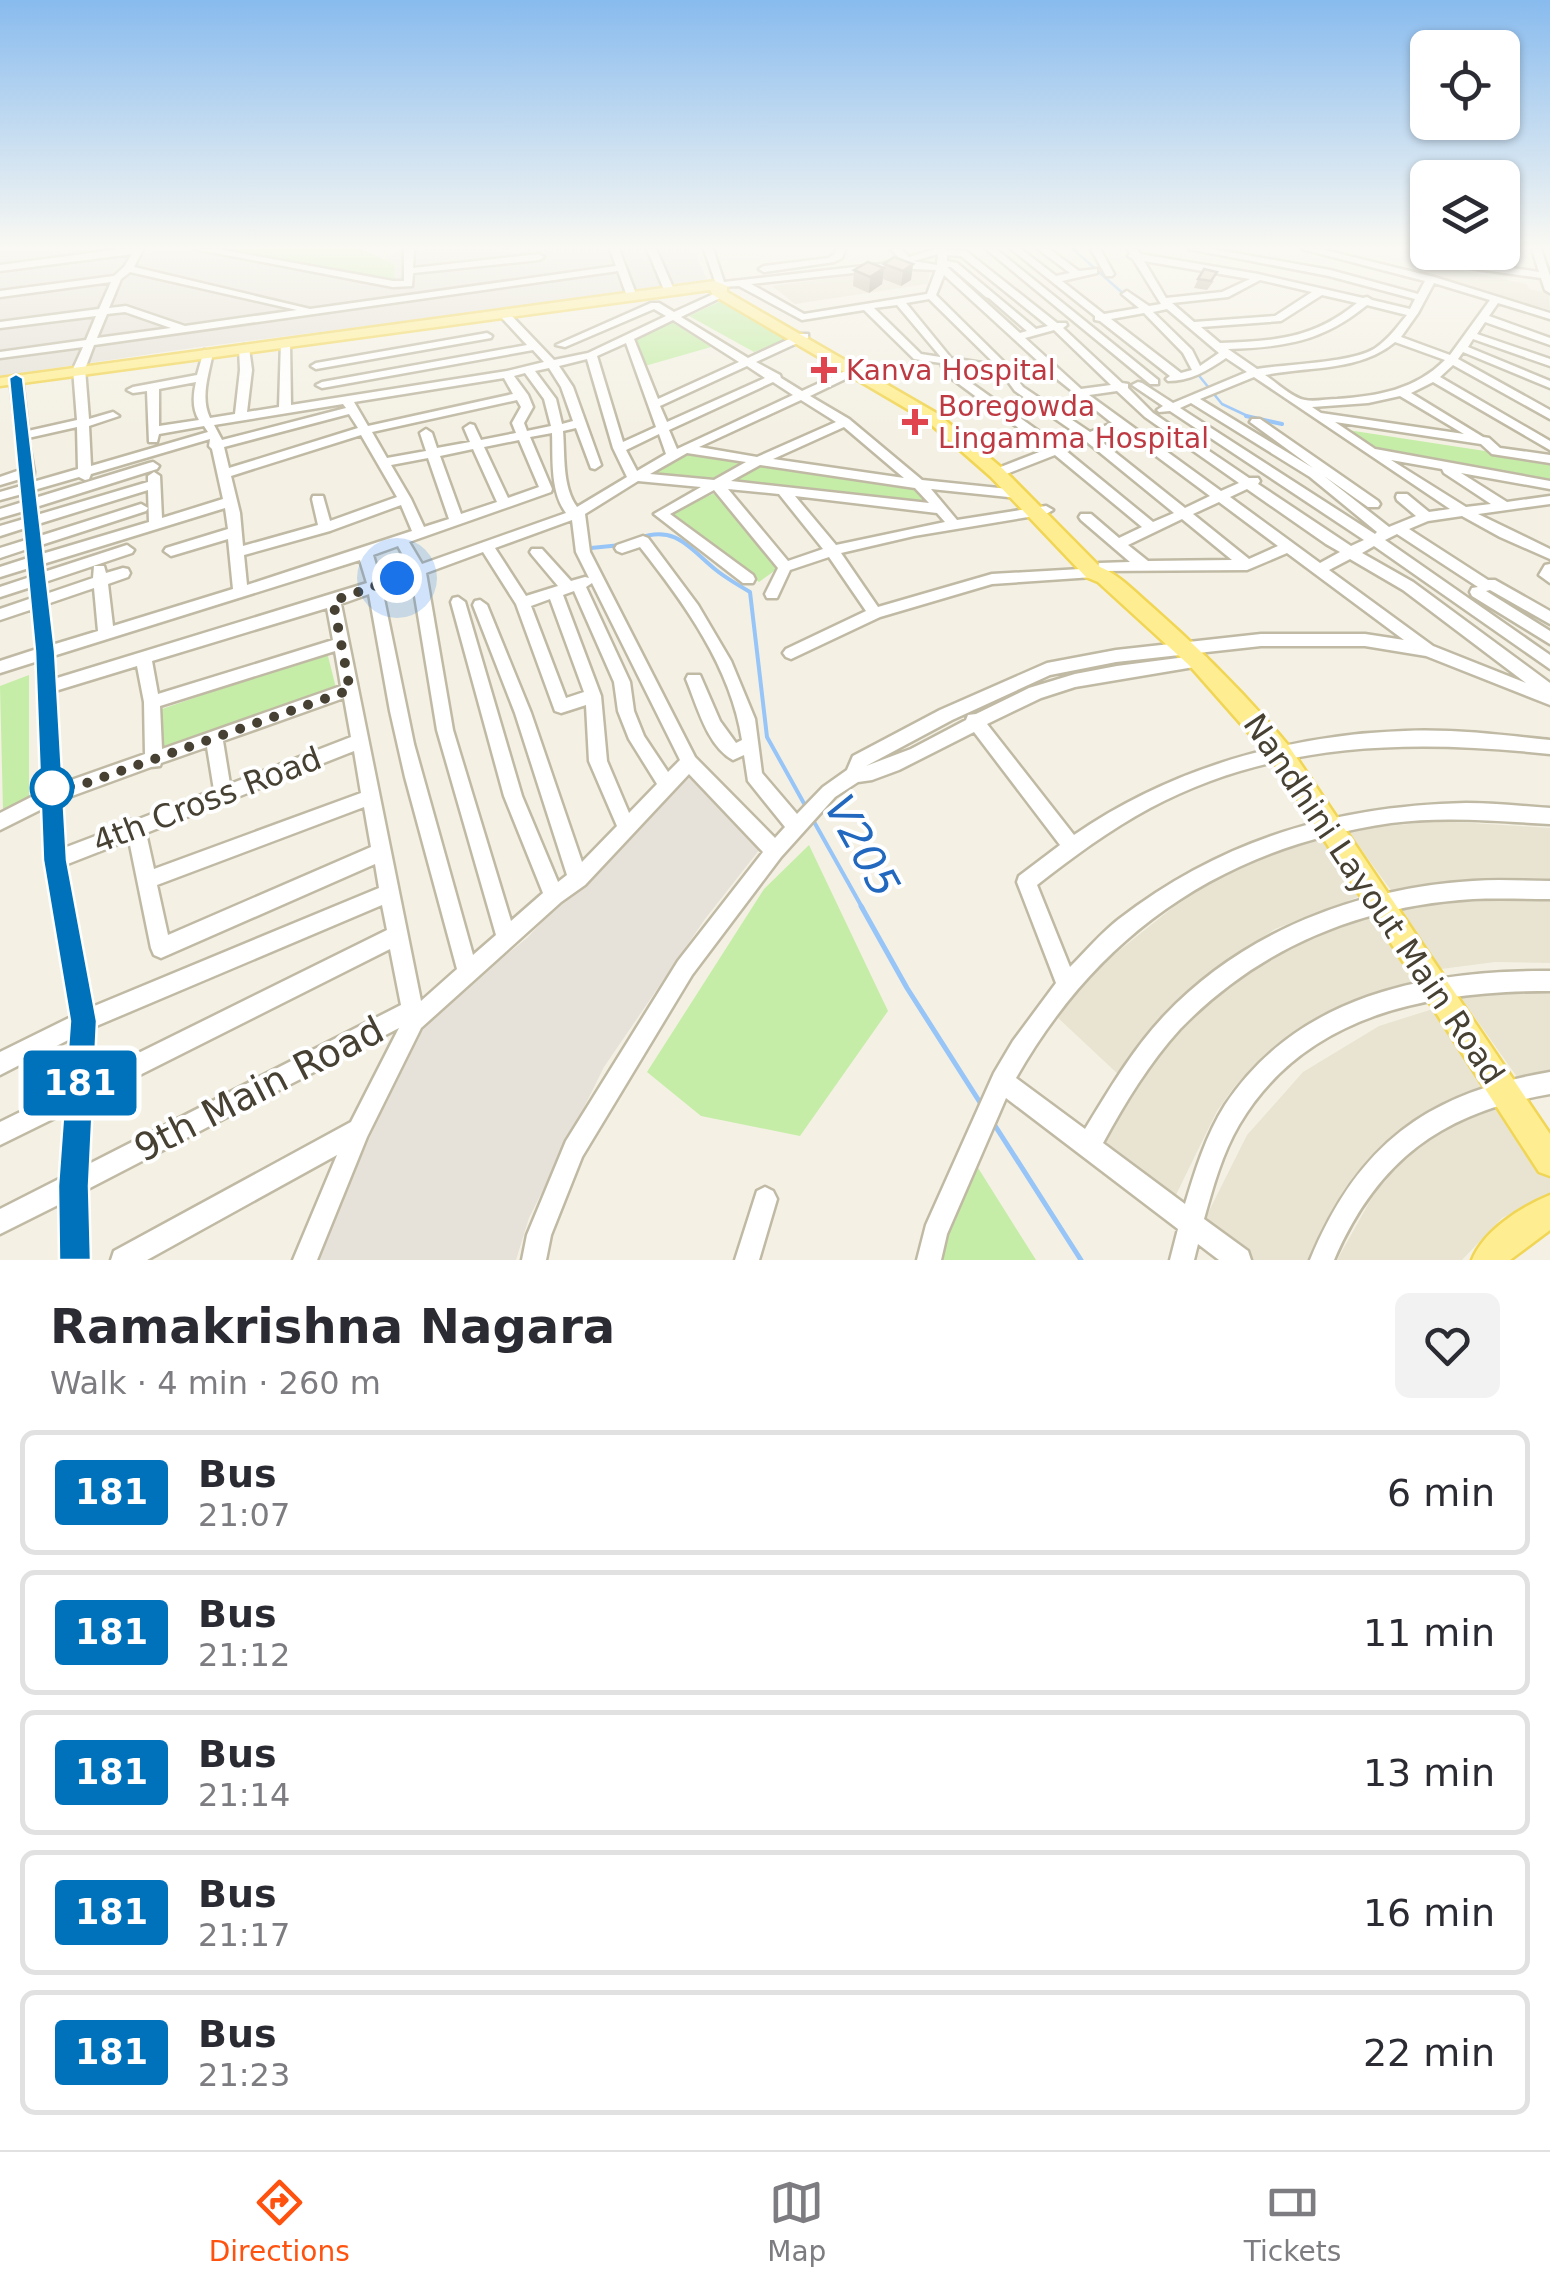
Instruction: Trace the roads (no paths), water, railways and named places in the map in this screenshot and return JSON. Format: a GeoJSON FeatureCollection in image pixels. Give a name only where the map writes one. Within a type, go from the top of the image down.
{"type":"FeatureCollection","features":[{"type":"Feature","properties":{"kind":"main road"},"geometry":{"type":"LineString","coordinates":[[8,380],[556,308]]}},
{"type":"Feature","properties":{"kind":"main road"},"geometry":{"type":"LineString","coordinates":[[753,308],[938,415],[1041,511]]}},
{"type":"Feature","properties":{"kind":"main road"},"geometry":{"type":"LineString","coordinates":[[754,308],[802,337]]}},
{"type":"Feature","properties":{"kind":"main road"},"geometry":{"type":"LineString","coordinates":[[1002,472],[1018,494],[1041,511]]}},
{"type":"Feature","properties":{"kind":"main road","name":"Nandhini Layout Main Road"},"geometry":{"type":"LineString","coordinates":[[1041,511],[1101,572],[1195,655],[1239,700],[1280,752],[1550,1161]]}},
{"type":"Feature","properties":{"kind":"main road"},"geometry":{"type":"LineString","coordinates":[[1488,1260],[1505,1240],[1550,1212]]}},
{"type":"Feature","properties":{"kind":"street"},"geometry":{"type":"LineString","coordinates":[[88,504],[80,369],[105,308]]}},
{"type":"Feature","properties":{"kind":"street"},"geometry":{"type":"LineString","coordinates":[[300,308],[314,311]]}},
{"type":"Feature","properties":{"kind":"street"},"geometry":{"type":"LineString","coordinates":[[0,355],[338,308]]}},
{"type":"Feature","properties":{"kind":"street"},"geometry":{"type":"LineString","coordinates":[[561,345],[648,308]]}},
{"type":"Feature","properties":{"kind":"street"},"geometry":{"type":"LineString","coordinates":[[660,308],[844,422],[920,485],[952,522]]}},
{"type":"Feature","properties":{"kind":"street"},"geometry":{"type":"LineString","coordinates":[[153,431],[213,434],[518,372],[591,355],[687,308]]}},
{"type":"Feature","properties":{"kind":"street"},"geometry":{"type":"LineString","coordinates":[[786,308],[802,317]]}},
{"type":"Feature","properties":{"kind":"street"},"geometry":{"type":"LineString","coordinates":[[784,324],[802,317],[862,308]]}},
{"type":"Feature","properties":{"kind":"street"},"geometry":{"type":"LineString","coordinates":[[868,308],[913,354],[1054,376]]}},
{"type":"Feature","properties":{"kind":"street"},"geometry":{"type":"LineString","coordinates":[[904,308],[946,361],[952,375],[1057,450],[1151,528]]}},
{"type":"Feature","properties":{"kind":"street"},"geometry":{"type":"LineString","coordinates":[[943,308],[1019,389],[1089,437],[1246,565]]}},
{"type":"Feature","properties":{"kind":"street"},"geometry":{"type":"LineString","coordinates":[[987,308],[1079,393],[1428,650]]}},
{"type":"Feature","properties":{"kind":"street"},"geometry":{"type":"LineString","coordinates":[[1006,308],[1035,332]]}},
{"type":"Feature","properties":{"kind":"street"},"geometry":{"type":"LineString","coordinates":[[1032,308],[1149,415],[1353,554],[1408,586],[1550,696]]}},
{"type":"Feature","properties":{"kind":"street"},"geometry":{"type":"LineString","coordinates":[[1065,308],[1154,382]]}},
{"type":"Feature","properties":{"kind":"street"},"geometry":{"type":"LineString","coordinates":[[1093,308],[1180,378]]}},
{"type":"Feature","properties":{"kind":"street"},"geometry":{"type":"LineString","coordinates":[[1141,308],[1188,352],[1196,373]]}},
{"type":"Feature","properties":{"kind":"street"},"geometry":{"type":"LineString","coordinates":[[1018,337],[1151,308]]}},
{"type":"Feature","properties":{"kind":"street"},"geometry":{"type":"LineString","coordinates":[[1170,308],[1254,374],[1464,512],[1514,540],[1550,554]]}},
{"type":"Feature","properties":{"kind":"street"},"geometry":{"type":"LineString","coordinates":[[1190,325],[1277,319],[1294,308]]}},
{"type":"Feature","properties":{"kind":"street"},"geometry":{"type":"LineString","coordinates":[[1079,393],[1180,378],[1196,373],[1222,350],[1303,341],[1342,323],[1359,308]]}},
{"type":"Feature","properties":{"kind":"street"},"geometry":{"type":"LineString","coordinates":[[1394,308],[1412,313]]}},
{"type":"Feature","properties":{"kind":"street"},"geometry":{"type":"LineString","coordinates":[[1149,415],[1254,374],[1354,361],[1397,339],[1415,308]]}},
{"type":"Feature","properties":{"kind":"street"},"geometry":{"type":"LineString","coordinates":[[1300,404],[1364,400],[1433,377],[1462,348],[1489,308]]}},
{"type":"Feature","properties":{"kind":"street"},"geometry":{"type":"LineString","coordinates":[[1524,308],[1550,316]]}},
{"type":"Feature","properties":{"kind":"street"},"geometry":{"type":"LineString","coordinates":[[0,325],[126,309],[185,329]]}},
{"type":"Feature","properties":{"kind":"street"},"geometry":{"type":"LineString","coordinates":[[505,315],[552,364],[567,387],[595,465]]}},
{"type":"Feature","properties":{"kind":"street"},"geometry":{"type":"LineString","coordinates":[[1482,317],[1550,342]]}},
{"type":"Feature","properties":{"kind":"street"},"geometry":{"type":"LineString","coordinates":[[471,319],[518,372],[551,400],[558,428],[561,493],[569,509],[576,513]]}},
{"type":"Feature","properties":{"kind":"street"},"geometry":{"type":"LineString","coordinates":[[1470,335],[1550,362]]}},
{"type":"Feature","properties":{"kind":"street"},"geometry":{"type":"LineString","coordinates":[[316,366],[484,336]]}},
{"type":"Feature","properties":{"kind":"street"},"geometry":{"type":"LineString","coordinates":[[654,404],[802,337]]}},
{"type":"Feature","properties":{"kind":"street"},"geometry":{"type":"LineString","coordinates":[[628,338],[663,428],[680,452],[920,485],[1018,494]]}},
{"type":"Feature","properties":{"kind":"street"},"geometry":{"type":"LineString","coordinates":[[1397,339],[1448,358],[1548,412]]}},
{"type":"Feature","properties":{"kind":"street"},"geometry":{"type":"LineString","coordinates":[[304,341],[328,404]]}},
{"type":"Feature","properties":{"kind":"street"},"geometry":{"type":"LineString","coordinates":[[285,343],[286,411]]}},
{"type":"Feature","properties":{"kind":"street"},"geometry":{"type":"LineString","coordinates":[[322,384],[532,347]]}},
{"type":"Feature","properties":{"kind":"street"},"geometry":{"type":"LineString","coordinates":[[240,418],[246,370],[244,348]]}},
{"type":"Feature","properties":{"kind":"street"},"geometry":{"type":"LineString","coordinates":[[1462,348],[1550,385]]}},
{"type":"Feature","properties":{"kind":"street"},"geometry":{"type":"LineString","coordinates":[[208,352],[201,378],[200,414],[213,434],[224,474],[235,532],[240,591]]}},
{"type":"Feature","properties":{"kind":"street"},"geometry":{"type":"LineString","coordinates":[[591,355],[619,448],[633,477]]}},
{"type":"Feature","properties":{"kind":"street"},"geometry":{"type":"LineString","coordinates":[[47,687],[333,601],[576,513],[680,452],[858,369]]}},
{"type":"Feature","properties":{"kind":"street"},"geometry":{"type":"LineString","coordinates":[[0,666],[365,552],[546,489],[518,423],[527,407],[518,372]]}},
{"type":"Feature","properties":{"kind":"street"},"geometry":{"type":"LineString","coordinates":[[619,448],[776,377]]}},
{"type":"Feature","properties":{"kind":"street"},"geometry":{"type":"LineString","coordinates":[[1433,377],[1550,446]]}},
{"type":"Feature","properties":{"kind":"street"},"geometry":{"type":"LineString","coordinates":[[133,390],[201,378]]}},
{"type":"Feature","properties":{"kind":"street"},"geometry":{"type":"LineString","coordinates":[[8,380],[29,479],[45,651],[55,860],[84,1021],[74,1186],[75,1260]]}},
{"type":"Feature","properties":{"kind":"street"},"geometry":{"type":"LineString","coordinates":[[1138,385],[1271,473],[1400,528]]}},
{"type":"Feature","properties":{"kind":"street"},"geometry":{"type":"LineString","coordinates":[[153,386],[156,522]]}},
{"type":"Feature","properties":{"kind":"street"},"geometry":{"type":"LineString","coordinates":[[1400,391],[1496,451],[1550,459]]}},
{"type":"Feature","properties":{"kind":"street"},"geometry":{"type":"LineString","coordinates":[[224,474],[365,430],[522,394]]}},
{"type":"Feature","properties":{"kind":"street"},"geometry":{"type":"LineString","coordinates":[[1194,400],[1302,459],[1373,504]]}},
{"type":"Feature","properties":{"kind":"street"},"geometry":{"type":"LineString","coordinates":[[0,514],[84,487],[213,434],[240,418],[328,404],[351,406]]}},
{"type":"Feature","properties":{"kind":"street"},"geometry":{"type":"LineString","coordinates":[[351,406],[420,533]]}},
{"type":"Feature","properties":{"kind":"street"},"geometry":{"type":"LineString","coordinates":[[1408,429],[1439,414]]}},
{"type":"Feature","properties":{"kind":"street"},"geometry":{"type":"LineString","coordinates":[[22,436],[112,416]]}},
{"type":"Feature","properties":{"kind":"street"},"geometry":{"type":"LineString","coordinates":[[1316,416],[1485,441]]}},
{"type":"Feature","properties":{"kind":"street"},"geometry":{"type":"LineString","coordinates":[[748,579],[661,514],[758,461],[844,422]]}},
{"type":"Feature","properties":{"kind":"street"},"geometry":{"type":"LineString","coordinates":[[1256,422],[1302,459],[1487,586],[1550,638]]}},
{"type":"Feature","properties":{"kind":"street"},"geometry":{"type":"LineString","coordinates":[[384,463],[578,424]]}},
{"type":"Feature","properties":{"kind":"street"},"geometry":{"type":"LineString","coordinates":[[1002,472],[1121,424]]}},
{"type":"Feature","properties":{"kind":"street"},"geometry":{"type":"LineString","coordinates":[[470,428],[504,503]]}},
{"type":"Feature","properties":{"kind":"street"},"geometry":{"type":"LineString","coordinates":[[426,432],[456,520]]}},
{"type":"Feature","properties":{"kind":"street"},"geometry":{"type":"LineString","coordinates":[[1372,452],[1550,484]]}},
{"type":"Feature","properties":{"kind":"street"},"geometry":{"type":"LineString","coordinates":[[0,481],[153,459]]}},
{"type":"Feature","properties":{"kind":"street"},"geometry":{"type":"LineString","coordinates":[[1117,544],[1302,459]]}},
{"type":"Feature","properties":{"kind":"street"},"geometry":{"type":"LineString","coordinates":[[1440,464],[1504,506]]}},
{"type":"Feature","properties":{"kind":"street"},"geometry":{"type":"LineString","coordinates":[[633,477],[940,509]]}},
{"type":"Feature","properties":{"kind":"street"},"geometry":{"type":"LineString","coordinates":[[0,496],[29,479]]}},
{"type":"Feature","properties":{"kind":"street"},"geometry":{"type":"LineString","coordinates":[[0,532],[154,484]]}},
{"type":"Feature","properties":{"kind":"street"},"geometry":{"type":"LineString","coordinates":[[718,485],[785,567]]}},
{"type":"Feature","properties":{"kind":"street"},"geometry":{"type":"LineString","coordinates":[[783,490],[875,614]]}},
{"type":"Feature","properties":{"kind":"street"},"geometry":{"type":"LineString","coordinates":[[1402,497],[1400,528],[1420,570],[1550,663]]}},
{"type":"Feature","properties":{"kind":"street"},"geometry":{"type":"LineString","coordinates":[[318,499],[325,528]]}},
{"type":"Feature","properties":{"kind":"street"},"geometry":{"type":"LineString","coordinates":[[237,552],[325,528],[405,500]]}},
{"type":"Feature","properties":{"kind":"street"},"geometry":{"type":"LineString","coordinates":[[1318,570],[1400,528],[1464,512],[1550,500]]}},
{"type":"Feature","properties":{"kind":"street"},"geometry":{"type":"LineString","coordinates":[[0,572],[229,502]]}},
{"type":"Feature","properties":{"kind":"street"},"geometry":{"type":"LineString","coordinates":[[0,553],[141,508]]}},
{"type":"Feature","properties":{"kind":"street"},"geometry":{"type":"LineString","coordinates":[[772,594],[785,567],[831,550],[952,522],[1041,511]]}},
{"type":"Feature","properties":{"kind":"street"},"geometry":{"type":"LineString","coordinates":[[576,513],[583,552],[689,762],[775,851]]}},
{"type":"Feature","properties":{"kind":"street"},"geometry":{"type":"LineString","coordinates":[[1086,517],[1144,566]]}},
{"type":"Feature","properties":{"kind":"street"},"geometry":{"type":"LineString","coordinates":[[641,533],[666,521]]}},
{"type":"Feature","properties":{"kind":"street"},"geometry":{"type":"LineString","coordinates":[[171,551],[235,532]]}},
{"type":"Feature","properties":{"kind":"street"},"geometry":{"type":"LineString","coordinates":[[401,540],[418,569],[445,730],[507,940]]}},
{"type":"Feature","properties":{"kind":"street"},"geometry":{"type":"LineString","coordinates":[[622,548],[643,540],[675,582],[740,697],[754,776],[806,819]]}},
{"type":"Feature","properties":{"kind":"street"},"geometry":{"type":"LineString","coordinates":[[93,542],[106,632]]}},
{"type":"Feature","properties":{"kind":"street"},"geometry":{"type":"LineString","coordinates":[[487,546],[523,604],[561,706],[592,696]]}},
{"type":"Feature","properties":{"kind":"street"},"geometry":{"type":"LineString","coordinates":[[791,653],[875,614],[992,579],[1144,566],[1246,565],[1288,547]]}},
{"type":"Feature","properties":{"kind":"street"},"geometry":{"type":"LineString","coordinates":[[0,592],[127,550]]}},
{"type":"Feature","properties":{"kind":"street"},"geometry":{"type":"LineString","coordinates":[[365,552],[376,586],[398,712],[468,972]]}},
{"type":"Feature","properties":{"kind":"street"},"geometry":{"type":"LineString","coordinates":[[537,552],[567,588],[622,682],[626,711],[637,739],[667,785]]}},
{"type":"Feature","properties":{"kind":"street"},"geometry":{"type":"LineString","coordinates":[[1550,569],[1546,575],[1550,578]]}},
{"type":"Feature","properties":{"kind":"street"},"geometry":{"type":"LineString","coordinates":[[0,615],[124,574]]}},
{"type":"Feature","properties":{"kind":"street"},"geometry":{"type":"LineString","coordinates":[[523,604],[596,578]]}},
{"type":"Feature","properties":{"kind":"street"},"geometry":{"type":"LineString","coordinates":[[1460,601],[1487,586]]}},
{"type":"Feature","properties":{"kind":"street"},"geometry":{"type":"LineString","coordinates":[[1487,586],[1550,618]]}},
{"type":"Feature","properties":{"kind":"street"},"geometry":{"type":"LineString","coordinates":[[567,588],[592,696],[598,761],[620,816],[628,826]]}},
{"type":"Feature","properties":{"kind":"street"},"geometry":{"type":"LineString","coordinates":[[333,601],[413,1015]]}},
{"type":"Feature","properties":{"kind":"street"},"geometry":{"type":"LineString","coordinates":[[458,602],[513,796],[554,896]]}},
{"type":"Feature","properties":{"kind":"street"},"geometry":{"type":"LineString","coordinates":[[480,605],[524,713],[578,880]]}},
{"type":"Feature","properties":{"kind":"street"},"geometry":{"type":"LineString","coordinates":[[854,775],[874,775],[974,720],[1076,680],[1261,640],[1366,640],[1428,650],[1550,696]]}},
{"type":"Feature","properties":{"kind":"street"},"geometry":{"type":"LineString","coordinates":[[152,702],[341,643]]}},
{"type":"Feature","properties":{"kind":"street"},"geometry":{"type":"LineString","coordinates":[[534,1260],[539,1234],[574,1149],[685,968],[775,851],[829,792],[854,775],[860,760],[946,714],[1047,668],[1116,656],[1195,655]]}},
{"type":"Feature","properties":{"kind":"street"},"geometry":{"type":"LineString","coordinates":[[144,660],[152,702],[154,761]]}},
{"type":"Feature","properties":{"kind":"street"},"geometry":{"type":"LineString","coordinates":[[694,679],[714,725],[733,753],[751,744]]}},
{"type":"Feature","properties":{"kind":"street"},"geometry":{"type":"LineString","coordinates":[[0,822],[52,794],[350,690]]}},
{"type":"Feature","properties":{"kind":"street"},"geometry":{"type":"LineString","coordinates":[[974,720],[1071,845]]}},
{"type":"Feature","properties":{"kind":"street"},"geometry":{"type":"LineString","coordinates":[[1066,985],[1026,882],[1071,845],[1161,791],[1219,768],[1280,752],[1347,741],[1417,738],[1550,748]]}},
{"type":"Feature","properties":{"kind":"street"},"geometry":{"type":"LineString","coordinates":[[214,739],[223,793]]}},
{"type":"Feature","properties":{"kind":"street","name":"4th Cross Road"},"geometry":{"type":"LineString","coordinates":[[55,860],[360,741]]}},
{"type":"Feature","properties":{"kind":"street"},"geometry":{"type":"LineString","coordinates":[[305,1260],[359,1130],[413,1015],[578,880],[689,762]]}},
{"type":"Feature","properties":{"kind":"street"},"geometry":{"type":"LineString","coordinates":[[148,880],[370,797]]}},
{"type":"Feature","properties":{"kind":"street"},"geometry":{"type":"LineString","coordinates":[[929,1260],[934,1234],[1002,1080],[1066,985],[1114,936],[1190,879],[1244,851],[1328,824],[1429,812],[1550,816]]}},
{"type":"Feature","properties":{"kind":"street"},"geometry":{"type":"LineString","coordinates":[[136,826],[161,948],[382,852]]}},
{"type":"Feature","properties":{"kind":"street"},"geometry":{"type":"LineString","coordinates":[[1088,1146],[1141,1057],[1210,984],[1289,933],[1379,901],[1444,891],[1550,890]]}},
{"type":"Feature","properties":{"kind":"street"},"geometry":{"type":"LineString","coordinates":[[0,1064],[84,1021],[389,893]]}},
{"type":"Feature","properties":{"kind":"street"},"geometry":{"type":"LineString","coordinates":[[0,1134],[398,935]]}},
{"type":"Feature","properties":{"kind":"street"},"geometry":{"type":"LineString","coordinates":[[1182,1260],[1220,1141],[1241,1102],[1284,1056],[1337,1021],[1394,997],[1490,980],[1550,981]]}},
{"type":"Feature","properties":{"kind":"street","name":"9th Main Road"},"geometry":{"type":"LineString","coordinates":[[0,1222],[413,1015]]}},
{"type":"Feature","properties":{"kind":"street"},"geometry":{"type":"LineString","coordinates":[[1002,1080],[1239,1260]]}},
{"type":"Feature","properties":{"kind":"street"},"geometry":{"type":"LineString","coordinates":[[1322,1260],[1358,1191],[1398,1145],[1445,1112],[1504,1090],[1550,1083]]}},
{"type":"Feature","properties":{"kind":"street"},"geometry":{"type":"LineString","coordinates":[[123,1260],[359,1130]]}},
{"type":"Feature","properties":{"kind":"street"},"geometry":{"type":"LineString","coordinates":[[746,1260],[765,1199]]}},
{"type":"Feature","properties":{"kind":"waterway"},"geometry":{"type":"LineString","coordinates":[[1196,372],[1222,404],[1249,417]]}},
{"type":"Feature","properties":{"kind":"waterway"},"geometry":{"type":"LineString","coordinates":[[1249,417],[1282,424]]}},
{"type":"Feature","properties":{"kind":"waterway"},"geometry":{"type":"LineString","coordinates":[[1249,417],[1254,419]]}},
{"type":"Feature","properties":{"kind":"waterway","name":"V205"},"geometry":{"type":"LineString","coordinates":[[639,538],[663,534],[673,537],[750,592],[767,737],[806,807]]}},
{"type":"Feature","properties":{"kind":"waterway","name":"V205"},"geometry":{"type":"LineString","coordinates":[[591,548],[621,545]]}},
{"type":"Feature","properties":{"kind":"waterway","name":"V205"},"geometry":{"type":"LineString","coordinates":[[813,820],[863,909]]}},
{"type":"Feature","properties":{"kind":"waterway","name":"V205"},"geometry":{"type":"LineString","coordinates":[[861,906],[907,988],[981,1104]]}},
{"type":"Feature","properties":{"kind":"waterway","name":"V205"},"geometry":{"type":"LineString","coordinates":[[992,1121],[1081,1260]]}},
{"type":"Feature","properties":{"kind":"place","name":"Kanva Hospital"},"geometry":{"type":"Point","coordinates":[824,370]}},
{"type":"Feature","properties":{"kind":"place","name":"Boregowda Lingamma Hospital"},"geometry":{"type":"Point","coordinates":[915,422]}}]}
